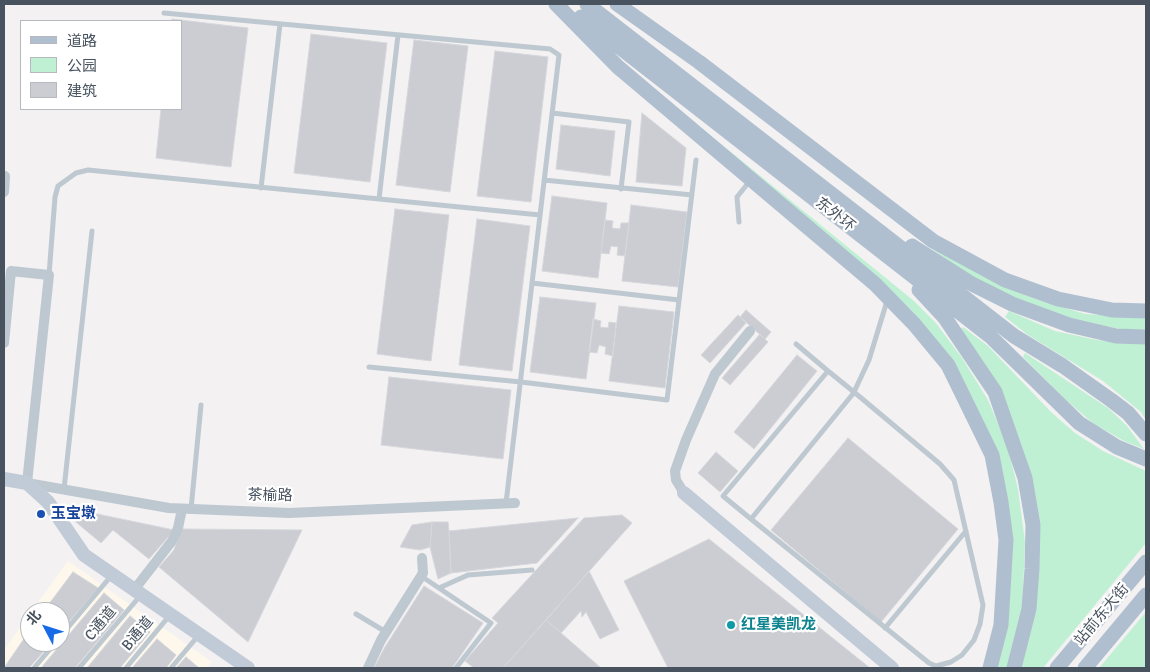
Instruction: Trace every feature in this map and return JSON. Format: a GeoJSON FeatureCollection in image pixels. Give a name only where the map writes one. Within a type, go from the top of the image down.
{"type":"FeatureCollection","features":[{"type":"Feature","properties":{"kind":"main road"},"geometry":{"type":"LineString","coordinates":[[556,4],[618,67],[837,250],[888,297],[914,324],[948,365],[992,455],[1006,540],[1001,625],[990,668]]}},
{"type":"Feature","properties":{"kind":"main road","name":"东外环"},"geometry":{"type":"LineString","coordinates":[[564,4],[990,336],[1068,413],[1098,436],[1146,459]]}},
{"type":"Feature","properties":{"kind":"main road"},"geometry":{"type":"LineString","coordinates":[[587,4],[866,219],[1014,336],[1063,366],[1128,413],[1146,434]]}},
{"type":"Feature","properties":{"kind":"main road"},"geometry":{"type":"LineString","coordinates":[[617,4],[699,62],[933,240],[1005,280],[1058,299],[1112,310],[1146,311]]}},
{"type":"Feature","properties":{"kind":"main road"},"geometry":{"type":"LineString","coordinates":[[866,219],[939,262],[972,284],[1012,304],[1069,326],[1116,336],[1146,337]]}},
{"type":"Feature","properties":{"kind":"main road"},"geometry":{"type":"LineString","coordinates":[[856,231],[921,292],[944,318],[995,392],[1007,422],[1025,478],[1033,525],[1029,609],[1014,668]]}},
{"type":"Feature","properties":{"kind":"main road","name":"站前东大街"},"geometry":{"type":"LineString","coordinates":[[1057,668],[1146,562]]}},
{"type":"Feature","properties":{"kind":"main road","name":"站前东大街"},"geometry":{"type":"LineString","coordinates":[[1085,668],[1146,595]]}},
{"type":"Feature","properties":{"kind":"street"},"geometry":{"type":"LineString","coordinates":[[4,192],[5,176]]}},
{"type":"Feature","properties":{"kind":"street"},"geometry":{"type":"LineString","coordinates":[[4,343],[8,270],[49,275],[27,483],[48,502],[84,555],[248,668]]}},
{"type":"Feature","properties":{"kind":"street"},"geometry":{"type":"LineString","coordinates":[[750,331],[715,374],[686,440],[675,471],[676,480],[684,493],[892,668]]}},
{"type":"Feature","properties":{"kind":"street","name":"茶榆路"},"geometry":{"type":"LineString","coordinates":[[4,479],[186,509],[289,513],[510,503]]}},
{"type":"Feature","properties":{"kind":"street"},"geometry":{"type":"LineString","coordinates":[[138,593],[172,541],[186,509]]}},
{"type":"Feature","properties":{"kind":"street"},"geometry":{"type":"LineString","coordinates":[[368,668],[386,632],[421,576],[422,558]]}},
{"type":"Feature","properties":{"kind":"lane"},"geometry":{"type":"LineString","coordinates":[[164,13],[550,49],[559,55],[521,382],[510,503]]}},
{"type":"Feature","properties":{"kind":"lane"},"geometry":{"type":"LineString","coordinates":[[261,188],[280,24]]}},
{"type":"Feature","properties":{"kind":"lane"},"geometry":{"type":"LineString","coordinates":[[379,199],[398,35]]}},
{"type":"Feature","properties":{"kind":"lane"},"geometry":{"type":"LineString","coordinates":[[552,113],[629,122],[622,189]]}},
{"type":"Feature","properties":{"kind":"lane"},"geometry":{"type":"LineString","coordinates":[[369,367],[521,382],[667,400],[696,160]]}},
{"type":"Feature","properties":{"kind":"lane"},"geometry":{"type":"LineString","coordinates":[[49,275],[55,197],[58,186],[76,173],[88,170],[540,215]]}},
{"type":"Feature","properties":{"kind":"lane"},"geometry":{"type":"LineString","coordinates":[[544,180],[692,195]]}},
{"type":"Feature","properties":{"kind":"lane"},"geometry":{"type":"LineString","coordinates":[[739,222],[737,197],[751,180]]}},
{"type":"Feature","properties":{"kind":"lane"},"geometry":{"type":"LineString","coordinates":[[64,490],[92,231]]}},
{"type":"Feature","properties":{"kind":"lane"},"geometry":{"type":"LineString","coordinates":[[532,283],[679,300]]}},
{"type":"Feature","properties":{"kind":"lane"},"geometry":{"type":"LineString","coordinates":[[751,519],[854,392],[869,360],[888,297]]}},
{"type":"Feature","properties":{"kind":"lane"},"geometry":{"type":"LineString","coordinates":[[796,344],[947,470],[954,480],[983,606],[977,633],[962,655],[945,665],[928,663],[723,496],[828,371]]}},
{"type":"Feature","properties":{"kind":"lane"},"geometry":{"type":"LineString","coordinates":[[186,509],[202,405]]}},
{"type":"Feature","properties":{"kind":"lane"},"geometry":{"type":"LineString","coordinates":[[885,628],[966,531]]}},
{"type":"Feature","properties":{"kind":"lane"},"geometry":{"type":"LineString","coordinates":[[439,588],[468,575],[532,570]]}},
{"type":"Feature","properties":{"kind":"lane"},"geometry":{"type":"LineString","coordinates":[[70,625],[112,575]]}},
{"type":"Feature","properties":{"kind":"lane"},"geometry":{"type":"LineString","coordinates":[[421,576],[491,622],[456,668]]}},
{"type":"Feature","properties":{"kind":"lane","name":"C通道"},"geometry":{"type":"LineString","coordinates":[[79,668],[138,593]]}},
{"type":"Feature","properties":{"kind":"lane"},"geometry":{"type":"LineString","coordinates":[[356,614],[386,632]]}},
{"type":"Feature","properties":{"kind":"lane","name":"B通道"},"geometry":{"type":"LineString","coordinates":[[126,668],[170,615]]}},
{"type":"Feature","properties":{"kind":"lane"},"geometry":{"type":"LineString","coordinates":[[171,668],[199,635]]}},
{"type":"Feature","properties":{"kind":"lane"},"geometry":{"type":"LineString","coordinates":[[34,668],[48,652]]}},
{"type":"Feature","properties":{"kind":"shaded area"},"geometry":{"type":"Polygon","coordinates":[[[68,561],[212,662],[206,668],[4,668],[4,650],[20,627],[20,652],[70,652],[70,602],[38,602],[68,561]]]}},
{"type":"Feature","properties":{"kind":"green space"},"geometry":{"type":"Polygon","coordinates":[[[634,73],[914,301],[936,323],[962,358],[988,400],[1007,445],[1018,489],[1025,542],[1022,613],[1008,668],[995,668],[1003,638],[999,469],[942,348],[634,73]]]}},
{"type":"Feature","properties":{"kind":"green space"},"geometry":{"type":"Polygon","coordinates":[[[896,222],[1001,285],[1036,299],[1085,314],[1146,318],[1146,330],[1120,329],[1069,319],[1008,296],[960,270],[896,222]]]}},
{"type":"Feature","properties":{"kind":"green space"},"geometry":{"type":"Polygon","coordinates":[[[1009,311],[1055,331],[1097,340],[1146,344],[1146,420],[1141,412],[1103,381],[1028,335],[1005,317],[1009,311]]]}},
{"type":"Feature","properties":{"kind":"green space"},"geometry":{"type":"Polygon","coordinates":[[[963,327],[988,346],[1051,412],[1075,433],[1103,451],[1146,471],[1146,543],[1043,668],[1021,668],[1033,622],[1034,493],[1021,444],[1005,402],[960,330],[963,327]]]}},
{"type":"Feature","properties":{"kind":"green space"},"geometry":{"type":"Polygon","coordinates":[[[1025,353],[1108,408],[1127,426],[1144,449],[1124,441],[1094,424],[1066,400],[1023,357],[1025,353]]]}},
{"type":"Feature","properties":{"kind":"green space"},"geometry":{"type":"Polygon","coordinates":[[[1146,612],[1146,668],[1099,668],[1146,612]]]}},
{"type":"Feature","properties":{"kind":"building"},"geometry":{"type":"Polygon","coordinates":[[[182,20],[248,28],[231,167],[156,158],[161,110],[182,110],[182,20]]]}},
{"type":"Feature","properties":{"kind":"building"},"geometry":{"type":"Polygon","coordinates":[[[311,34],[387,43],[370,182],[294,173],[311,34]]]}},
{"type":"Feature","properties":{"kind":"building"},"geometry":{"type":"Polygon","coordinates":[[[414,40],[468,46],[450,192],[396,185],[414,40]]]}},
{"type":"Feature","properties":{"kind":"building"},"geometry":{"type":"Polygon","coordinates":[[[495,51],[548,57],[531,202],[477,196],[495,51]]]}},
{"type":"Feature","properties":{"kind":"building"},"geometry":{"type":"Polygon","coordinates":[[[642,113],[686,148],[682,186],[636,182],[642,113]]]}},
{"type":"Feature","properties":{"kind":"building"},"geometry":{"type":"Polygon","coordinates":[[[561,125],[615,131],[610,176],[556,169],[561,125]]]}},
{"type":"Feature","properties":{"kind":"building"},"geometry":{"type":"Polygon","coordinates":[[[552,196],[607,203],[598,278],[542,271],[552,196]]]}},
{"type":"Feature","properties":{"kind":"building"},"geometry":{"type":"Polygon","coordinates":[[[631,205],[687,212],[678,287],[622,281],[631,205]]]}},
{"type":"Feature","properties":{"kind":"building"},"geometry":{"type":"Polygon","coordinates":[[[395,209],[449,215],[431,361],[377,354],[395,209]]]}},
{"type":"Feature","properties":{"kind":"building"},"geometry":{"type":"Polygon","coordinates":[[[477,219],[530,226],[512,371],[459,365],[477,219]]]}},
{"type":"Feature","properties":{"kind":"building"},"geometry":{"type":"Polygon","coordinates":[[[605,220],[613,221],[612,228],[620,229],[621,223],[629,223],[625,256],[617,255],[618,247],[611,246],[609,254],[601,253],[605,220]]]}},
{"type":"Feature","properties":{"kind":"building"},"geometry":{"type":"Polygon","coordinates":[[[540,297],[596,303],[586,379],[530,372],[540,297]]]}},
{"type":"Feature","properties":{"kind":"building"},"geometry":{"type":"Polygon","coordinates":[[[619,306],[674,312],[665,388],[609,381],[619,306]]]}},
{"type":"Feature","properties":{"kind":"building"},"geometry":{"type":"Polygon","coordinates":[[[746,310],[771,332],[765,339],[740,317],[746,310]]]}},
{"type":"Feature","properties":{"kind":"building"},"geometry":{"type":"Polygon","coordinates":[[[738,315],[746,323],[710,363],[701,355],[738,315]]]}},
{"type":"Feature","properties":{"kind":"building"},"geometry":{"type":"Polygon","coordinates":[[[593,319],[601,321],[600,327],[608,328],[609,322],[616,323],[613,356],[605,354],[606,347],[599,345],[597,353],[589,352],[593,319]]]}},
{"type":"Feature","properties":{"kind":"building"},"geometry":{"type":"Polygon","coordinates":[[[760,334],[768,342],[730,385],[722,378],[760,334]]]}},
{"type":"Feature","properties":{"kind":"building"},"geometry":{"type":"Polygon","coordinates":[[[797,355],[817,371],[754,449],[734,432],[797,355]]]}},
{"type":"Feature","properties":{"kind":"building"},"geometry":{"type":"Polygon","coordinates":[[[389,377],[511,390],[503,459],[381,445],[389,377]]]}},
{"type":"Feature","properties":{"kind":"building"},"geometry":{"type":"Polygon","coordinates":[[[848,438],[958,529],[881,622],[771,530],[848,438]]]}},
{"type":"Feature","properties":{"kind":"building"},"geometry":{"type":"Polygon","coordinates":[[[716,452],[738,471],[720,492],[698,473],[716,452]]]}},
{"type":"Feature","properties":{"kind":"building"},"geometry":{"type":"Polygon","coordinates":[[[78,510],[174,530],[149,559],[113,530],[101,543],[71,518],[78,510]]]}},
{"type":"Feature","properties":{"kind":"building"},"geometry":{"type":"Polygon","coordinates":[[[622,515],[632,523],[503,668],[474,668],[465,661],[498,623],[492,618],[584,518],[622,515]]]}},
{"type":"Feature","properties":{"kind":"building"},"geometry":{"type":"Polygon","coordinates":[[[578,518],[537,563],[451,573],[449,531],[578,518]]]}},
{"type":"Feature","properties":{"kind":"building"},"geometry":{"type":"Polygon","coordinates":[[[432,522],[448,522],[449,531],[451,573],[438,579],[430,547],[432,522]]]}},
{"type":"Feature","properties":{"kind":"building"},"geometry":{"type":"Polygon","coordinates":[[[432,522],[430,547],[420,550],[400,547],[412,525],[432,522]]]}},
{"type":"Feature","properties":{"kind":"building"},"geometry":{"type":"Polygon","coordinates":[[[181,529],[302,530],[248,642],[159,567],[174,550],[181,529]]]}},
{"type":"Feature","properties":{"kind":"building","name":"红星美凯龙"},"geometry":{"type":"Polygon","coordinates":[[[709,539],[870,668],[668,668],[624,581],[709,539]]]}},
{"type":"Feature","properties":{"kind":"building"},"geometry":{"type":"Polygon","coordinates":[[[589,571],[619,630],[600,639],[586,612],[582,617],[581,611],[561,633],[546,620],[589,571]]]}},
{"type":"Feature","properties":{"kind":"building"},"geometry":{"type":"Polygon","coordinates":[[[73,572],[98,588],[70,620],[70,602],[50,602],[73,572]]]}},
{"type":"Feature","properties":{"kind":"building"},"geometry":{"type":"Polygon","coordinates":[[[424,586],[483,623],[452,668],[374,668],[385,647],[424,586]]]}},
{"type":"Feature","properties":{"kind":"building"},"geometry":{"type":"Polygon","coordinates":[[[104,593],[124,610],[75,668],[41,668],[54,652],[70,652],[70,633],[104,593]]]}},
{"type":"Feature","properties":{"kind":"building"},"geometry":{"type":"Polygon","coordinates":[[[130,616],[150,632],[120,668],[87,668],[130,616]]]}},
{"type":"Feature","properties":{"kind":"building"},"geometry":{"type":"Polygon","coordinates":[[[546,620],[561,633],[601,668],[503,668],[546,620]]]}},
{"type":"Feature","properties":{"kind":"building"},"geometry":{"type":"Polygon","coordinates":[[[157,639],[176,655],[166,668],[132,668],[157,639]]]}},
{"type":"Feature","properties":{"kind":"building"},"geometry":{"type":"Polygon","coordinates":[[[20,645],[20,652],[43,652],[29,668],[4,668],[20,645]]]}},
{"type":"Feature","properties":{"kind":"building"},"geometry":{"type":"Polygon","coordinates":[[[186,657],[199,668],[176,668],[186,657]]]}},
{"type":"Feature","properties":{"kind":"place","name":"玉宝墩"},"geometry":{"type":"Point","coordinates":[41,514]}},
{"type":"Feature","properties":{"kind":"place","name":"红星美凯龙"},"geometry":{"type":"Point","coordinates":[731,625]}}]}
